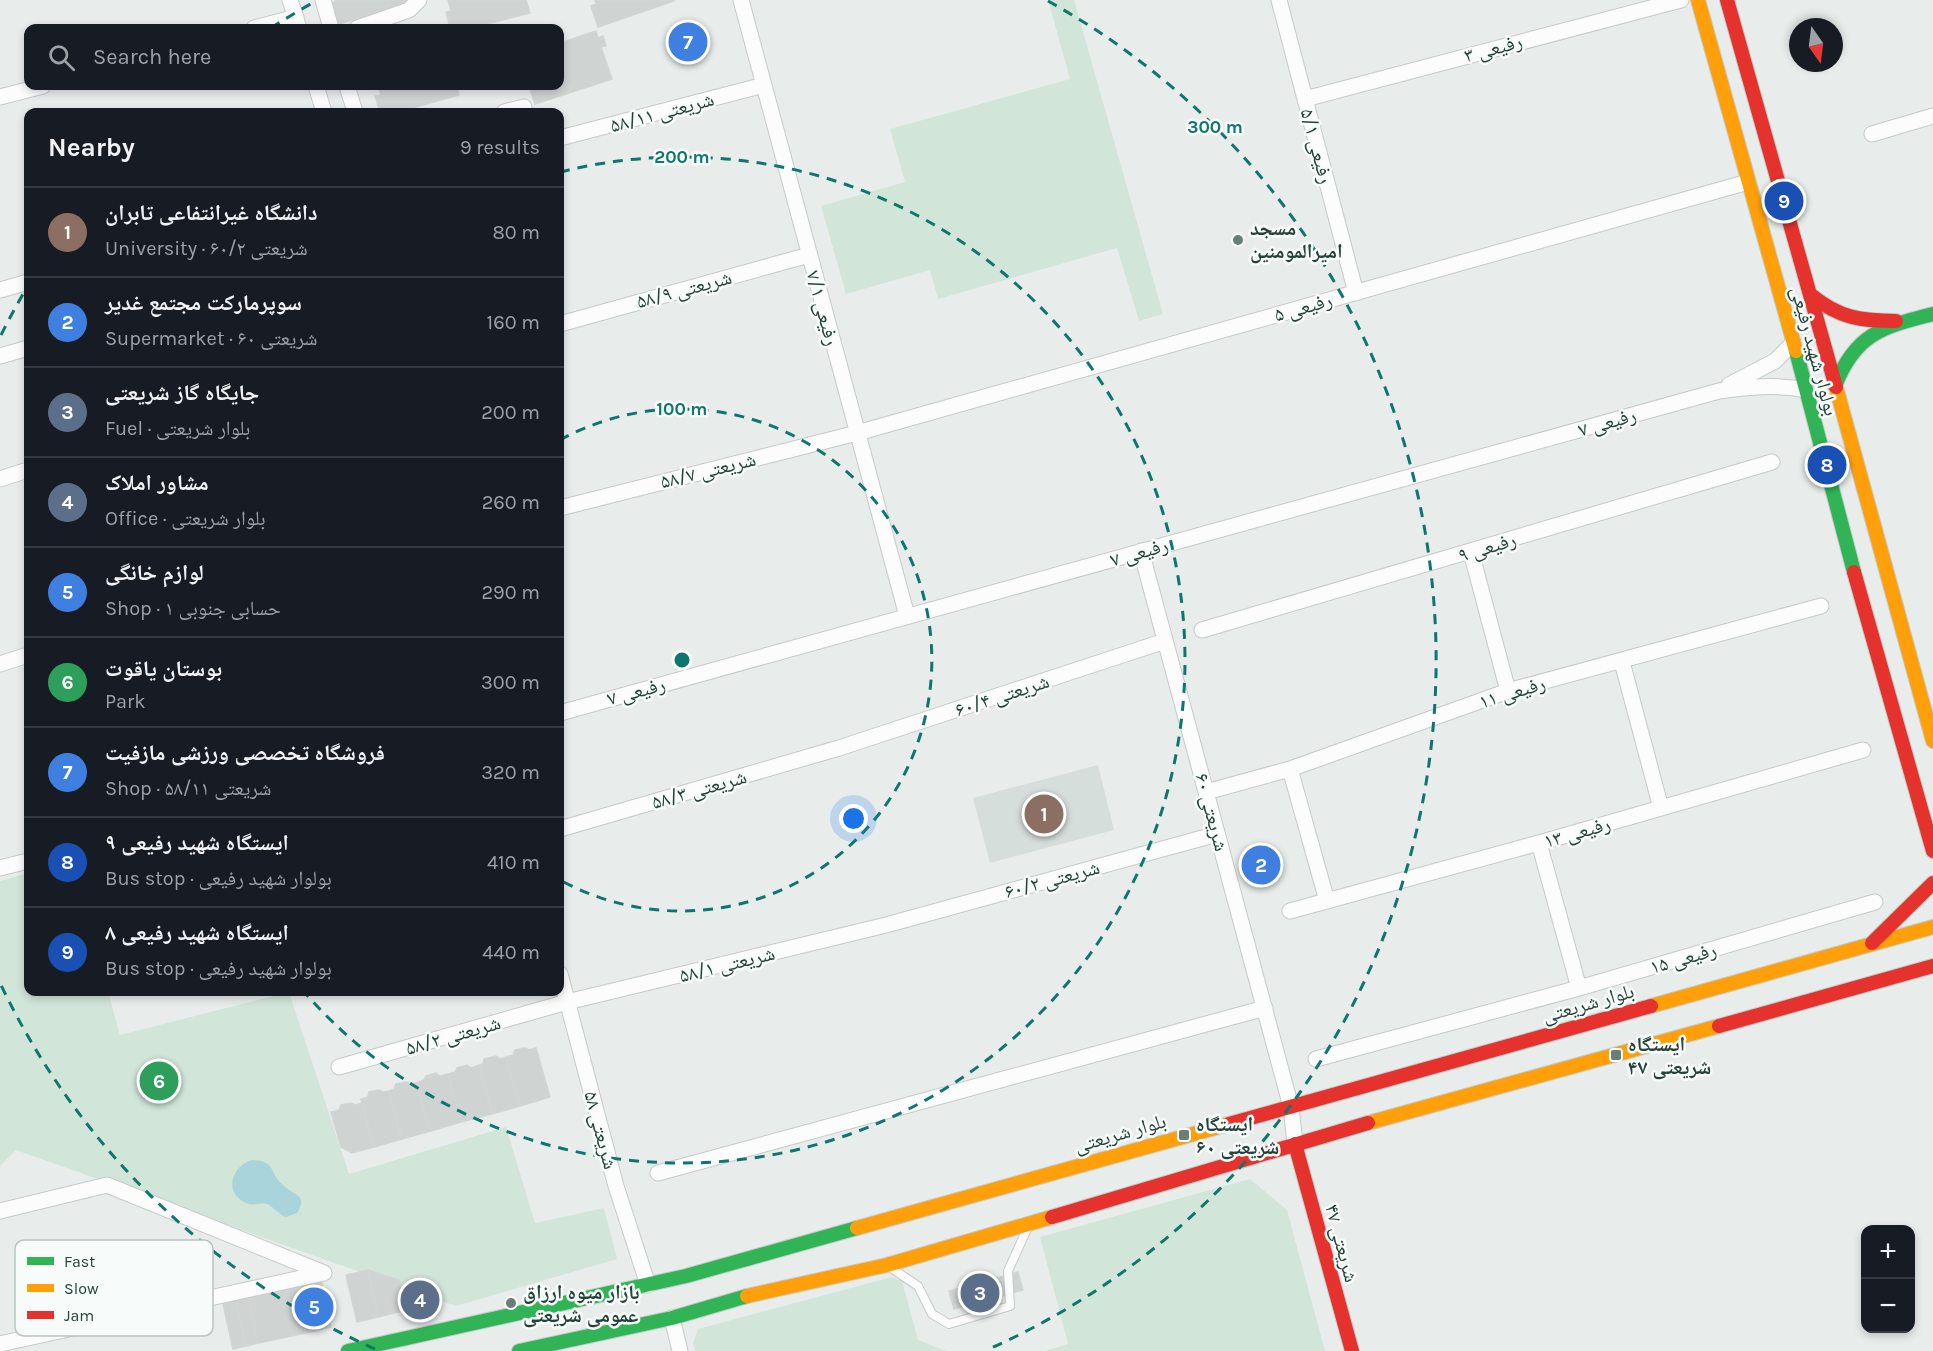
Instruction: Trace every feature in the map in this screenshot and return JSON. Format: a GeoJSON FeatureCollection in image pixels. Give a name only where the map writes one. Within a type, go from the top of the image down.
{"type":"FeatureCollection","features":[{"type":"Feature","properties":{"kind":"main road","name":"بولوار شهید رفیعی"},"geometry":{"type":"LineString","coordinates":[[1698,0],[1806,390],[1860,596],[1933,851]]}},
{"type":"Feature","properties":{"kind":"main road","name":"بولوار شهید رفیعی"},"geometry":{"type":"LineString","coordinates":[[1728,0],[1933,741]]}},
{"type":"Feature","properties":{"kind":"main road"},"geometry":{"type":"LineString","coordinates":[[1811,295],[1828,309],[1851,319],[1864,322],[1907,321]]}},
{"type":"Feature","properties":{"kind":"main road"},"geometry":{"type":"LineString","coordinates":[[1835,386],[1848,356],[1871,336],[1907,321],[1933,314]]}},
{"type":"Feature","properties":{"kind":"main road"},"geometry":{"type":"LineString","coordinates":[[1871,944],[1933,883]]}},
{"type":"Feature","properties":{"kind":"main road","name":"بلوار شریعتی"},"geometry":{"type":"LineString","coordinates":[[348,1351],[687,1276],[1194,1132],[1291,1107],[1933,927]]}},
{"type":"Feature","properties":{"kind":"main road"},"geometry":{"type":"LineString","coordinates":[[519,1351],[672,1318],[730,1300],[887,1265],[1174,1182],[1295,1144],[1933,966]]}},
{"type":"Feature","properties":{"kind":"main road"},"geometry":{"type":"LineString","coordinates":[[1917,970],[1933,983]]}},
{"type":"Feature","properties":{"kind":"main road","name":"شریعتی ۴۷"},"geometry":{"type":"LineString","coordinates":[[1295,1144],[1352,1351]]}},
{"type":"Feature","properties":{"kind":"street"},"geometry":{"type":"LineString","coordinates":[[290,0],[297,23]]}},
{"type":"Feature","properties":{"kind":"street"},"geometry":{"type":"LineString","coordinates":[[322,0],[330,24]]}},
{"type":"Feature","properties":{"kind":"street"},"geometry":{"type":"LineString","coordinates":[[369,24],[409,10],[420,0]]}},
{"type":"Feature","properties":{"kind":"street","name":"رفیعی ۷/۱"},"geometry":{"type":"LineString","coordinates":[[741,0],[907,616]]}},
{"type":"Feature","properties":{"kind":"street","name":"رفیعی ۵/۱"},"geometry":{"type":"LineString","coordinates":[[1279,0],[1356,292]]}},
{"type":"Feature","properties":{"kind":"street","name":"رفیعی ۳"},"geometry":{"type":"LineString","coordinates":[[1305,99],[1681,0]]}},
{"type":"Feature","properties":{"kind":"street","name":"شریعتی ۵۸/۱۱"},"geometry":{"type":"LineString","coordinates":[[564,137],[764,85]]}},
{"type":"Feature","properties":{"kind":"street"},"geometry":{"type":"LineString","coordinates":[[0,97],[27,90]]}},
{"type":"Feature","properties":{"kind":"street"},"geometry":{"type":"LineString","coordinates":[[317,90],[323,108]]}},
{"type":"Feature","properties":{"kind":"street"},"geometry":{"type":"LineString","coordinates":[[348,90],[354,108]]}},
{"type":"Feature","properties":{"kind":"street"},"geometry":{"type":"LineString","coordinates":[[520,108],[524,107]]}},
{"type":"Feature","properties":{"kind":"street"},"geometry":{"type":"LineString","coordinates":[[1872,134],[1933,116]]}},
{"type":"Feature","properties":{"kind":"street","name":"رفیعی ۵"},"geometry":{"type":"LineString","coordinates":[[857,433],[1748,182]]}},
{"type":"Feature","properties":{"kind":"street","name":"شریعتی ۵۸/۹"},"geometry":{"type":"LineString","coordinates":[[564,323],[809,255]]}},
{"type":"Feature","properties":{"kind":"street"},"geometry":{"type":"LineString","coordinates":[[0,290],[24,283]]}},
{"type":"Feature","properties":{"kind":"street"},"geometry":{"type":"LineString","coordinates":[[1719,391],[1774,361],[1792,343]]}},
{"type":"Feature","properties":{"kind":"street"},"geometry":{"type":"LineString","coordinates":[[0,356],[24,349]]}},
{"type":"Feature","properties":{"kind":"street"},"geometry":{"type":"LineString","coordinates":[[1719,391],[1763,386],[1786,386],[1806,390]]}},
{"type":"Feature","properties":{"kind":"street","name":"رفیعی ۷"},"geometry":{"type":"LineString","coordinates":[[564,712],[1719,391]]}},
{"type":"Feature","properties":{"kind":"street","name":"شریعتی ۵۸/۷"},"geometry":{"type":"LineString","coordinates":[[564,507],[857,433]]}},
{"type":"Feature","properties":{"kind":"street","name":"رفیعی ۹"},"geometry":{"type":"LineString","coordinates":[[1202,630],[1772,462]]}},
{"type":"Feature","properties":{"kind":"street"},"geometry":{"type":"LineString","coordinates":[[0,479],[24,471]]}},
{"type":"Feature","properties":{"kind":"street","name":"شریعتی ۶۰"},"geometry":{"type":"LineString","coordinates":[[1141,551],[1291,1107],[1295,1144]]}},
{"type":"Feature","properties":{"kind":"street"},"geometry":{"type":"LineString","coordinates":[[1471,552],[1508,691]]}},
{"type":"Feature","properties":{"kind":"street","name":"رفیعی ۱۱"},"geometry":{"type":"LineString","coordinates":[[1206,792],[1290,769],[1508,691],[1622,662],[1821,606]]}},
{"type":"Feature","properties":{"kind":"street","name":"شریعتی ۶۰/۴"},"geometry":{"type":"LineString","coordinates":[[838,748],[1165,641]]}},
{"type":"Feature","properties":{"kind":"street"},"geometry":{"type":"LineString","coordinates":[[0,664],[24,656]]}},
{"type":"Feature","properties":{"kind":"street"},"geometry":{"type":"LineString","coordinates":[[1622,662],[1661,808]]}},
{"type":"Feature","properties":{"kind":"street","name":"شریعتی ۵۸/۳"},"geometry":{"type":"LineString","coordinates":[[564,828],[838,748]]}},
{"type":"Feature","properties":{"kind":"street","name":"رفیعی ۱۳"},"geometry":{"type":"LineString","coordinates":[[1290,911],[1539,843],[1863,750]]}},
{"type":"Feature","properties":{"kind":"street"},"geometry":{"type":"LineString","coordinates":[[1290,769],[1328,901]]}},
{"type":"Feature","properties":{"kind":"street","name":"شریعتی ۶۰/۲"},"geometry":{"type":"LineString","coordinates":[[886,925],[1217,834]]}},
{"type":"Feature","properties":{"kind":"street"},"geometry":{"type":"LineString","coordinates":[[1539,843],[1579,988]]}},
{"type":"Feature","properties":{"kind":"street"},"geometry":{"type":"LineString","coordinates":[[0,868],[24,862]]}},
{"type":"Feature","properties":{"kind":"street","name":"رفیعی ۱۵"},"geometry":{"type":"LineString","coordinates":[[1316,1059],[1579,988],[1875,903]]}},
{"type":"Feature","properties":{"kind":"street","name":"شریعتی ۵۸/۱"},"geometry":{"type":"LineString","coordinates":[[567,1002],[886,925]]}},
{"type":"Feature","properties":{"kind":"street","name":"شریعتی ۵۸"},"geometry":{"type":"LineString","coordinates":[[564,990],[616,1186],[648,1285]]}},
{"type":"Feature","properties":{"kind":"street","name":"شریعتی ۵۸/۲"},"geometry":{"type":"LineString","coordinates":[[339,1067],[567,1002]]}},
{"type":"Feature","properties":{"kind":"street"},"geometry":{"type":"LineString","coordinates":[[658,1173],[1265,1008]]}},
{"type":"Feature","properties":{"kind":"street"},"geometry":{"type":"LineString","coordinates":[[0,1211],[107,1185],[324,1273],[213,1297]]}},
{"type":"Feature","properties":{"kind":"street"},"geometry":{"type":"LineString","coordinates":[[672,1318],[680,1351]]}},
{"type":"Feature","properties":{"kind":"street"},"geometry":{"type":"LineString","coordinates":[[0,1344],[37,1336]]}},
{"type":"Feature","properties":{"kind":"lane"},"geometry":{"type":"LineString","coordinates":[[887,1265],[918,1286],[932,1314],[949,1324],[1010,1306],[1008,1271],[1030,1223]]}},
{"type":"Feature","properties":{"kind":"shaded area"},"geometry":{"type":"Polygon","coordinates":[[[1098,765],[1114,830],[990,863],[973,798],[1098,765]]]}},
{"type":"Feature","properties":{"kind":"green space"},"geometry":{"type":"Polygon","coordinates":[[[1048,0],[1074,0],[1163,314],[1139,321],[1117,248],[938,299],[930,270],[846,294],[821,206],[905,182],[890,129],[1070,79],[1048,0]]]}},
{"type":"Feature","properties":{"kind":"green space"},"geometry":{"type":"Polygon","coordinates":[[[24,874],[24,996],[109,996],[120,1035],[273,996],[290,996],[349,1174],[506,1127],[535,1223],[604,1208],[617,1259],[456,1306],[16,1150],[0,1166],[0,881],[24,874]]]}},
{"type":"Feature","properties":{"kind":"green space"},"geometry":{"type":"Polygon","coordinates":[[[1250,1179],[1287,1210],[1325,1351],[1045,1351],[1068,1344],[1040,1237],[1250,1179]]]}},
{"type":"Feature","properties":{"kind":"green space"},"geometry":{"type":"Polygon","coordinates":[[[892,1277],[902,1281],[918,1340],[946,1351],[695,1351],[693,1344],[698,1329],[892,1277]]]}},
{"type":"Feature","properties":{"kind":"water"},"geometry":{"type":"Polygon","coordinates":[[[252,1160],[269,1165],[279,1181],[298,1196],[301,1202],[297,1213],[286,1217],[267,1204],[250,1204],[238,1197],[232,1185],[233,1179],[240,1167],[252,1160]]]}},
{"type":"Feature","properties":{"kind":"building"},"geometry":{"type":"Polygon","coordinates":[[[335,0],[414,1],[339,24],[336,24],[330,4],[335,0]]]}},
{"type":"Feature","properties":{"kind":"building"},"geometry":{"type":"Polygon","coordinates":[[[448,0],[526,0],[530,13],[487,24],[449,24],[446,12],[451,11],[448,0]]]}},
{"type":"Feature","properties":{"kind":"building"},"geometry":{"type":"Polygon","coordinates":[[[595,0],[674,1],[598,27],[591,6],[596,4],[595,0]]]}},
{"type":"Feature","properties":{"kind":"building"},"geometry":{"type":"Polygon","coordinates":[[[596,31],[598,38],[603,36],[606,46],[601,47],[612,79],[535,104],[530,90],[564,90],[564,42],[596,31]]]}},
{"type":"Feature","properties":{"kind":"building"},"geometry":{"type":"Polygon","coordinates":[[[379,90],[458,90],[459,95],[412,108],[379,108],[375,96],[381,95],[379,90]]]}},
{"type":"Feature","properties":{"kind":"building"},"geometry":{"type":"Polygon","coordinates":[[[525,1048],[529,1050],[536,1048],[550,1097],[520,1106],[506,1057],[513,1055],[515,1050],[525,1048]]]}},
{"type":"Feature","properties":{"kind":"building"},"geometry":{"type":"Polygon","coordinates":[[[496,1056],[500,1059],[506,1057],[520,1106],[492,1114],[479,1065],[483,1064],[484,1059],[496,1056]]]}},
{"type":"Feature","properties":{"kind":"building"},"geometry":{"type":"Polygon","coordinates":[[[467,1065],[471,1068],[479,1065],[492,1114],[461,1122],[448,1074],[467,1065]]]}},
{"type":"Feature","properties":{"kind":"building"},"geometry":{"type":"Polygon","coordinates":[[[436,1073],[440,1076],[448,1074],[461,1122],[431,1131],[416,1083],[436,1073]]]}},
{"type":"Feature","properties":{"kind":"building"},"geometry":{"type":"Polygon","coordinates":[[[416,1083],[431,1131],[402,1139],[389,1091],[394,1089],[396,1084],[416,1083]]]}},
{"type":"Feature","properties":{"kind":"building"},"geometry":{"type":"Polygon","coordinates":[[[389,1091],[402,1139],[374,1147],[361,1099],[368,1097],[369,1092],[389,1091]]]}},
{"type":"Feature","properties":{"kind":"building"},"geometry":{"type":"Polygon","coordinates":[[[351,1103],[355,1105],[362,1103],[374,1147],[352,1153],[341,1147],[331,1112],[339,1110],[341,1105],[351,1103]]]}},
{"type":"Feature","properties":{"kind":"building"},"geometry":{"type":"Polygon","coordinates":[[[368,1270],[399,1280],[406,1310],[378,1317],[368,1270]]]}},
{"type":"Feature","properties":{"kind":"building"},"geometry":{"type":"Polygon","coordinates":[[[368,1270],[378,1317],[357,1322],[346,1275],[368,1270]]]}},
{"type":"Feature","properties":{"kind":"building"},"geometry":{"type":"Polygon","coordinates":[[[1018,1272],[1023,1290],[954,1309],[949,1291],[1018,1272]]]}},
{"type":"Feature","properties":{"kind":"building"},"geometry":{"type":"Polygon","coordinates":[[[321,1280],[331,1327],[306,1333],[296,1286],[321,1280]]]}},
{"type":"Feature","properties":{"kind":"building"},"geometry":{"type":"Polygon","coordinates":[[[296,1286],[306,1333],[258,1343],[248,1297],[296,1286]]]}},
{"type":"Feature","properties":{"kind":"building"},"geometry":{"type":"Polygon","coordinates":[[[248,1297],[258,1343],[246,1346],[236,1300],[248,1297]]]}},
{"type":"Feature","properties":{"kind":"building"},"geometry":{"type":"Polygon","coordinates":[[[236,1300],[246,1346],[233,1349],[223,1304],[236,1300]]]}},
{"type":"Feature","properties":{"kind":"traffic: fast"},"geometry":{"type":"LineString","coordinates":[[1835,386],[1852,355],[1872,335],[1899,323],[1933,314]]}},
{"type":"Feature","properties":{"kind":"traffic: fast"},"geometry":{"type":"LineString","coordinates":[[1796,351],[1854,572]]}},
{"type":"Feature","properties":{"kind":"traffic: fast"},"geometry":{"type":"LineString","coordinates":[[348,1351],[686,1276],[857,1228]]}},
{"type":"Feature","properties":{"kind":"traffic: fast"},"geometry":{"type":"LineString","coordinates":[[519,1351],[672,1318],[747,1296]]}},
{"type":"Feature","properties":{"kind":"traffic: slow"},"geometry":{"type":"LineString","coordinates":[[1698,0],[1796,351]]}},
{"type":"Feature","properties":{"kind":"traffic: slow"},"geometry":{"type":"LineString","coordinates":[[1836,387],[1933,741]]}},
{"type":"Feature","properties":{"kind":"traffic: slow"},"geometry":{"type":"LineString","coordinates":[[1651,1006],[1933,927]]}},
{"type":"Feature","properties":{"kind":"traffic: slow"},"geometry":{"type":"LineString","coordinates":[[1368,1123],[1719,1026]]}},
{"type":"Feature","properties":{"kind":"traffic: slow"},"geometry":{"type":"LineString","coordinates":[[857,1228],[1229,1124]]}},
{"type":"Feature","properties":{"kind":"traffic: slow"},"geometry":{"type":"LineString","coordinates":[[747,1296],[887,1265],[1052,1217]]}},
{"type":"Feature","properties":{"kind":"traffic: jam"},"geometry":{"type":"LineString","coordinates":[[1727,0],[1836,387]]}},
{"type":"Feature","properties":{"kind":"traffic: jam"},"geometry":{"type":"LineString","coordinates":[[1811,295],[1831,309],[1851,317],[1896,321]]}},
{"type":"Feature","properties":{"kind":"traffic: jam"},"geometry":{"type":"LineString","coordinates":[[1854,572],[1933,851]]}},
{"type":"Feature","properties":{"kind":"traffic: jam"},"geometry":{"type":"LineString","coordinates":[[1872,943],[1933,883]]}},
{"type":"Feature","properties":{"kind":"traffic: jam"},"geometry":{"type":"LineString","coordinates":[[1719,1026],[1933,966]]}},
{"type":"Feature","properties":{"kind":"traffic: jam"},"geometry":{"type":"LineString","coordinates":[[1229,1124],[1651,1006]]}},
{"type":"Feature","properties":{"kind":"traffic: jam"},"geometry":{"type":"LineString","coordinates":[[1052,1217],[1368,1123]]}},
{"type":"Feature","properties":{"kind":"traffic: jam"},"geometry":{"type":"LineString","coordinates":[[1295,1144],[1352,1351]]}},
{"type":"Feature","properties":{"kind":"place","name":"فروشگاه تخصصی ورزشی مازفیت"},"geometry":{"type":"Point","coordinates":[688,42]}},
{"type":"Feature","properties":{"kind":"place","name":"ایستگاه شهید رفیعی ۸"},"geometry":{"type":"Point","coordinates":[1784,201]}},
{"type":"Feature","properties":{"kind":"place","name":"مسجد امیرالمومنین"},"geometry":{"type":"Point","coordinates":[1238,240]}},
{"type":"Feature","properties":{"kind":"place","name":"ایستگاه شهید رفیعی ۹"},"geometry":{"type":"Point","coordinates":[1827,465]}},
{"type":"Feature","properties":{"kind":"place","name":"دانشگاه غیرانتفاعی تابران"},"geometry":{"type":"Point","coordinates":[1044,814]}},
{"type":"Feature","properties":{"kind":"place","name":"سوپرمارکت مجتمع غدیر"},"geometry":{"type":"Point","coordinates":[1261,865]}},
{"type":"Feature","properties":{"kind":"place","name":"ایستگاه شریعتی ۴۷"},"geometry":{"type":"Point","coordinates":[1616,1055]}},
{"type":"Feature","properties":{"kind":"place","name":"بوستان یاقوت"},"geometry":{"type":"Point","coordinates":[159,1081]}},
{"type":"Feature","properties":{"kind":"place","name":"ایستگاه شریعتی ۶۰"},"geometry":{"type":"Point","coordinates":[1184,1135]}},
{"type":"Feature","properties":{"kind":"place","name":"جایگاه گاز شریعتی"},"geometry":{"type":"Point","coordinates":[980,1293]}},
{"type":"Feature","properties":{"kind":"place","name":"مشاور املاک"},"geometry":{"type":"Point","coordinates":[420,1300]}},
{"type":"Feature","properties":{"kind":"place","name":"بازار میوه ارزاق عمومی شریعتی"},"geometry":{"type":"Point","coordinates":[511,1303]}},
{"type":"Feature","properties":{"kind":"place","name":"لوازم خانگی"},"geometry":{"type":"Point","coordinates":[314,1307]}}]}
